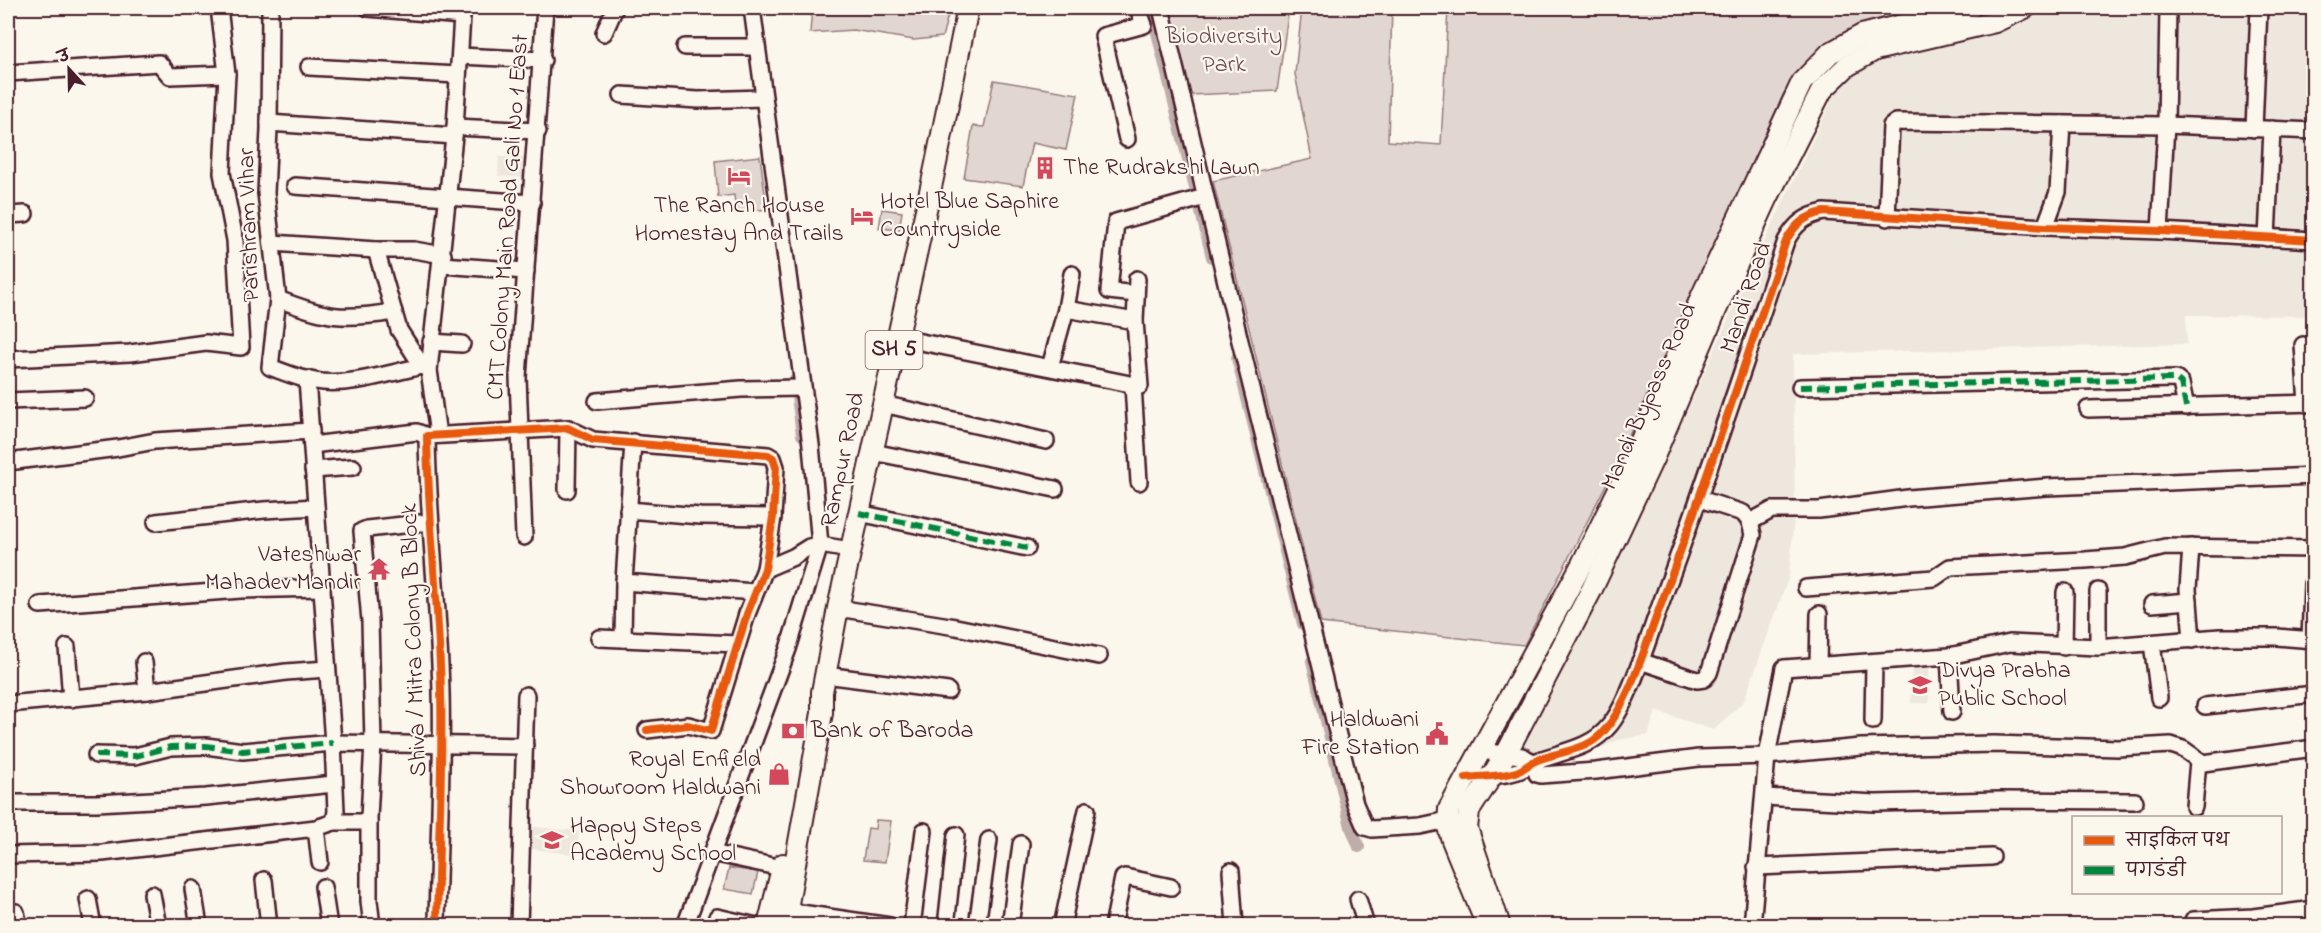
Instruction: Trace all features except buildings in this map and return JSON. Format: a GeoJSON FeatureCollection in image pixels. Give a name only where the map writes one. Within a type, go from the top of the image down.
{"type":"FeatureCollection","features":[{"type":"Feature","properties":{"kind":"main road","name":"Rampur Road"},"geometry":{"type":"LineString","coordinates":[[785,918],[822,713],[823,683],[838,608],[968,8]]}},
{"type":"Feature","properties":{"kind":"main road","name":"Mandi Bypass Road"},"geometry":{"type":"LineString","coordinates":[[1448,820],[1449,809],[1582,564],[1621,484],[1702,295],[1802,82],[1830,54],[1862,35],[1970,8]]}},
{"type":"Feature","properties":{"kind":"main road","name":"Mandi Bypass Road"},"geometry":{"type":"LineString","coordinates":[[1500,926],[1467,828],[1469,811],[1494,776],[1592,589],[1653,459],[1716,310],[1767,199],[1822,90],[1847,66],[1875,50],[1995,22],[2025,8]]}},
{"type":"Feature","properties":{"kind":"main road"},"geometry":{"type":"LineString","coordinates":[[768,926],[782,868],[814,706],[823,683]]}},
{"type":"Feature","properties":{"kind":"main road"},"geometry":{"type":"LineString","coordinates":[[1448,820],[1452,840],[1487,926]]}},
{"type":"Feature","properties":{"kind":"street"},"geometry":{"type":"LineString","coordinates":[[8,360],[130,353],[206,343],[241,347],[235,240],[222,173],[227,74],[219,8]]}},
{"type":"Feature","properties":{"kind":"street","name":"Parishram Vihar"},"geometry":{"type":"LineString","coordinates":[[270,8],[266,193],[278,299],[270,367],[307,379]]}},
{"type":"Feature","properties":{"kind":"street"},"geometry":{"type":"LineString","coordinates":[[368,8],[460,12],[460,56],[455,131],[442,260],[431,342],[425,368]]}},
{"type":"Feature","properties":{"kind":"street","name":"CMT Colony Main Road Gali No 1 East"},"geometry":{"type":"LineString","coordinates":[[524,537],[518,377],[538,131],[545,8]]}},
{"type":"Feature","properties":{"kind":"street"},"geometry":{"type":"LineString","coordinates":[[604,33],[615,8]]}},
{"type":"Feature","properties":{"kind":"street"},"geometry":{"type":"LineString","coordinates":[[685,926],[788,649],[815,546],[819,516],[797,388],[753,47],[752,8]]}},
{"type":"Feature","properties":{"kind":"street"},"geometry":{"type":"LineString","coordinates":[[1127,139],[1103,36],[1144,25],[1138,8]]}},
{"type":"Feature","properties":{"kind":"street"},"geometry":{"type":"LineString","coordinates":[[1161,8],[1200,199],[1355,804],[1365,827],[1379,830],[1420,826],[1448,820]]}},
{"type":"Feature","properties":{"kind":"street"},"geometry":{"type":"LineString","coordinates":[[2160,231],[2166,125],[2168,8]]}},
{"type":"Feature","properties":{"kind":"street"},"geometry":{"type":"LineString","coordinates":[[2254,129],[2259,8]]}},
{"type":"Feature","properties":{"kind":"street"},"geometry":{"type":"LineString","coordinates":[[686,47],[753,47]]}},
{"type":"Feature","properties":{"kind":"street"},"geometry":{"type":"LineString","coordinates":[[460,56],[543,60]]}},
{"type":"Feature","properties":{"kind":"street"},"geometry":{"type":"LineString","coordinates":[[8,73],[159,63],[170,76],[227,74]]}},
{"type":"Feature","properties":{"kind":"street"},"geometry":{"type":"LineString","coordinates":[[309,67],[458,75]]}},
{"type":"Feature","properties":{"kind":"street"},"geometry":{"type":"LineString","coordinates":[[622,95],[698,100],[760,98]]}},
{"type":"Feature","properties":{"kind":"street"},"geometry":{"type":"LineString","coordinates":[[1887,218],[1892,124],[1896,122],[2166,125],[2313,131]]}},
{"type":"Feature","properties":{"kind":"street"},"geometry":{"type":"LineString","coordinates":[[269,123],[455,131],[538,131]]}},
{"type":"Feature","properties":{"kind":"street"},"geometry":{"type":"LineString","coordinates":[[2045,227],[2058,192],[2062,124]]}},
{"type":"Feature","properties":{"kind":"street"},"geometry":{"type":"LineString","coordinates":[[2267,238],[2272,129]]}},
{"type":"Feature","properties":{"kind":"street"},"geometry":{"type":"LineString","coordinates":[[295,186],[532,203]]}},
{"type":"Feature","properties":{"kind":"street"},"geometry":{"type":"LineString","coordinates":[[1136,294],[1110,291],[1116,222],[1200,199]]}},
{"type":"Feature","properties":{"kind":"street","name":"Mandi Road"},"geometry":{"type":"LineString","coordinates":[[1466,778],[1494,776],[1526,768],[1533,762],[1582,747],[1597,738],[1610,725],[1640,661],[1700,499],[1786,241],[1792,229],[1802,219],[1824,212],[1887,218],[2313,240]]}},
{"type":"Feature","properties":{"kind":"street"},"geometry":{"type":"LineString","coordinates":[[8,215],[25,214]]}},
{"type":"Feature","properties":{"kind":"street"},"geometry":{"type":"LineString","coordinates":[[272,243],[376,250],[414,250],[442,260],[526,270]]}},
{"type":"Feature","properties":{"kind":"street"},"geometry":{"type":"LineString","coordinates":[[376,250],[403,338],[425,368]]}},
{"type":"Feature","properties":{"kind":"street"},"geometry":{"type":"LineString","coordinates":[[1050,367],[1066,309],[1072,274]]}},
{"type":"Feature","properties":{"kind":"street"},"geometry":{"type":"LineString","coordinates":[[896,337],[1140,386],[1135,321],[1137,279]]}},
{"type":"Feature","properties":{"kind":"street"},"geometry":{"type":"LineString","coordinates":[[278,299],[307,311],[346,318],[394,312]]}},
{"type":"Feature","properties":{"kind":"street"},"geometry":{"type":"LineString","coordinates":[[1066,309],[1135,321]]}},
{"type":"Feature","properties":{"kind":"street"},"geometry":{"type":"LineString","coordinates":[[431,342],[462,344]]}},
{"type":"Feature","properties":{"kind":"street"},"geometry":{"type":"LineString","coordinates":[[2088,409],[2310,403],[2303,345]]}},
{"type":"Feature","properties":{"kind":"street"},"geometry":{"type":"LineString","coordinates":[[334,822],[336,811],[333,743],[307,379],[316,382],[342,381],[425,368]]}},
{"type":"Feature","properties":{"kind":"street","name":"Shiva / Mitra Colony B Block"},"geometry":{"type":"LineString","coordinates":[[425,368],[433,435],[430,522],[437,596],[441,743],[437,926]]}},
{"type":"Feature","properties":{"kind":"street"},"geometry":{"type":"LineString","coordinates":[[1800,387],[2176,379],[2181,383],[2186,406]]}},
{"type":"Feature","properties":{"kind":"street"},"geometry":{"type":"LineString","coordinates":[[1133,385],[1139,482]]}},
{"type":"Feature","properties":{"kind":"street"},"geometry":{"type":"LineString","coordinates":[[597,401],[741,389],[797,388]]}},
{"type":"Feature","properties":{"kind":"street"},"geometry":{"type":"LineString","coordinates":[[8,401],[85,398]]}},
{"type":"Feature","properties":{"kind":"street"},"geometry":{"type":"LineString","coordinates":[[883,404],[1046,441]]}},
{"type":"Feature","properties":{"kind":"street"},"geometry":{"type":"LineString","coordinates":[[567,490],[568,428]]}},
{"type":"Feature","properties":{"kind":"street"},"geometry":{"type":"LineString","coordinates":[[8,462],[155,441],[312,438],[417,432],[433,435],[568,428],[593,440],[768,455],[773,458],[776,467],[773,517],[765,568],[754,592],[711,731],[687,725],[647,730]]}},
{"type":"Feature","properties":{"kind":"street"},"geometry":{"type":"LineString","coordinates":[[623,639],[624,582],[633,442]]}},
{"type":"Feature","properties":{"kind":"street"},"geometry":{"type":"LineString","coordinates":[[873,452],[1055,489]]}},
{"type":"Feature","properties":{"kind":"street"},"geometry":{"type":"LineString","coordinates":[[313,470],[353,467]]}},
{"type":"Feature","properties":{"kind":"street"},"geometry":{"type":"LineString","coordinates":[[1750,522],[1772,510],[1819,510],[1908,498],[2035,488],[2313,476]]}},
{"type":"Feature","properties":{"kind":"street"},"geometry":{"type":"LineString","coordinates":[[1640,661],[1696,680],[1704,679],[1709,673],[1753,535],[1750,522],[1743,513],[1700,499]]}},
{"type":"Feature","properties":{"kind":"street"},"geometry":{"type":"LineString","coordinates":[[156,522],[264,510],[316,507]]}},
{"type":"Feature","properties":{"kind":"street"},"geometry":{"type":"LineString","coordinates":[[628,510],[700,516],[773,517]]}},
{"type":"Feature","properties":{"kind":"street"},"geometry":{"type":"LineString","coordinates":[[859,513],[1027,548]]}},
{"type":"Feature","properties":{"kind":"street"},"geometry":{"type":"LineString","coordinates":[[372,926],[369,902],[369,822],[373,743],[370,621],[362,531],[430,522]]}},
{"type":"Feature","properties":{"kind":"street"},"geometry":{"type":"LineString","coordinates":[[765,568],[815,546],[850,550]]}},
{"type":"Feature","properties":{"kind":"street"},"geometry":{"type":"LineString","coordinates":[[1806,588],[1934,578],[1950,567],[2085,560],[2125,556],[2165,547],[2313,549]]}},
{"type":"Feature","properties":{"kind":"street"},"geometry":{"type":"LineString","coordinates":[[2191,547],[2189,601],[2192,640]]}},
{"type":"Feature","properties":{"kind":"street"},"geometry":{"type":"LineString","coordinates":[[624,582],[754,592]]}},
{"type":"Feature","properties":{"kind":"street"},"geometry":{"type":"LineString","coordinates":[[1752,926],[1767,756],[1784,668],[1950,656],[2010,643],[2098,647],[2220,637],[2277,637],[2312,640],[2312,584]]}},
{"type":"Feature","properties":{"kind":"street"},"geometry":{"type":"LineString","coordinates":[[40,605],[241,590],[322,588]]}},
{"type":"Feature","properties":{"kind":"street"},"geometry":{"type":"LineString","coordinates":[[2098,591],[2098,647]]}},
{"type":"Feature","properties":{"kind":"street"},"geometry":{"type":"LineString","coordinates":[[2064,647],[2065,592]]}},
{"type":"Feature","properties":{"kind":"street"},"geometry":{"type":"LineString","coordinates":[[2152,604],[2189,601]]}},
{"type":"Feature","properties":{"kind":"street"},"geometry":{"type":"LineString","coordinates":[[838,608],[956,627],[1100,656]]}},
{"type":"Feature","properties":{"kind":"street"},"geometry":{"type":"LineString","coordinates":[[1818,666],[1819,614]]}},
{"type":"Feature","properties":{"kind":"street"},"geometry":{"type":"LineString","coordinates":[[599,638],[737,644]]}},
{"type":"Feature","properties":{"kind":"street"},"geometry":{"type":"LineString","coordinates":[[2152,643],[2159,698]]}},
{"type":"Feature","properties":{"kind":"street"},"geometry":{"type":"LineString","coordinates":[[67,647],[71,699]]}},
{"type":"Feature","properties":{"kind":"street"},"geometry":{"type":"LineString","coordinates":[[1950,656],[1952,712]]}},
{"type":"Feature","properties":{"kind":"street"},"geometry":{"type":"LineString","coordinates":[[144,662],[147,691]]}},
{"type":"Feature","properties":{"kind":"street"},"geometry":{"type":"LineString","coordinates":[[1873,721],[1874,662]]}},
{"type":"Feature","properties":{"kind":"street"},"geometry":{"type":"LineString","coordinates":[[8,704],[147,691],[327,669]]}},
{"type":"Feature","properties":{"kind":"street"},"geometry":{"type":"LineString","coordinates":[[823,683],[948,692]]}},
{"type":"Feature","properties":{"kind":"street"},"geometry":{"type":"LineString","coordinates":[[2205,706],[2313,694]]}},
{"type":"Feature","properties":{"kind":"street"},"geometry":{"type":"LineString","coordinates":[[519,926],[526,695]]}},
{"type":"Feature","properties":{"kind":"street"},"geometry":{"type":"LineString","coordinates":[[96,755],[135,756],[171,747],[206,746],[243,751],[333,743],[525,746]]}},
{"type":"Feature","properties":{"kind":"street"},"geometry":{"type":"LineString","coordinates":[[1480,751],[1522,756],[1533,762],[1538,774],[1541,775],[1596,771],[1699,758],[1767,756],[1861,747],[1994,744],[2118,748],[2171,745],[2183,749],[2204,763],[2313,748]]}},
{"type":"Feature","properties":{"kind":"street"},"geometry":{"type":"LineString","coordinates":[[2194,807],[2198,761]]}},
{"type":"Feature","properties":{"kind":"street"},"geometry":{"type":"LineString","coordinates":[[8,803],[108,803],[206,797],[334,784]]}},
{"type":"Feature","properties":{"kind":"street"},"geometry":{"type":"LineString","coordinates":[[1764,797],[1875,803],[2000,800],[2135,801]]}},
{"type":"Feature","properties":{"kind":"street"},"geometry":{"type":"LineString","coordinates":[[1062,926],[1087,810]]}},
{"type":"Feature","properties":{"kind":"street"},"geometry":{"type":"LineString","coordinates":[[8,855],[102,853],[316,828],[334,822],[369,822]]}},
{"type":"Feature","properties":{"kind":"street"},"geometry":{"type":"LineString","coordinates":[[316,828],[320,862]]}},
{"type":"Feature","properties":{"kind":"street"},"geometry":{"type":"LineString","coordinates":[[912,926],[924,831]]}},
{"type":"Feature","properties":{"kind":"street"},"geometry":{"type":"LineString","coordinates":[[946,926],[956,835]]}},
{"type":"Feature","properties":{"kind":"street"},"geometry":{"type":"LineString","coordinates":[[977,926],[989,840]]}},
{"type":"Feature","properties":{"kind":"street"},"geometry":{"type":"LineString","coordinates":[[1010,926],[1021,844]]}},
{"type":"Feature","properties":{"kind":"street"},"geometry":{"type":"LineString","coordinates":[[712,853],[782,868]]}},
{"type":"Feature","properties":{"kind":"street"},"geometry":{"type":"LineString","coordinates":[[1756,867],[1992,857]]}},
{"type":"Feature","properties":{"kind":"street"},"geometry":{"type":"LineString","coordinates":[[1231,871],[1234,926]]}},
{"type":"Feature","properties":{"kind":"street"},"geometry":{"type":"LineString","coordinates":[[1113,926],[1123,878],[1171,887]]}},
{"type":"Feature","properties":{"kind":"street"},"geometry":{"type":"LineString","coordinates":[[264,880],[269,926]]}},
{"type":"Feature","properties":{"kind":"street"},"geometry":{"type":"LineString","coordinates":[[323,887],[329,926]]}},
{"type":"Feature","properties":{"kind":"street"},"geometry":{"type":"LineString","coordinates":[[193,889],[199,926]]}},
{"type":"Feature","properties":{"kind":"street"},"geometry":{"type":"LineString","coordinates":[[152,894],[158,926]]}},
{"type":"Feature","properties":{"kind":"street"},"geometry":{"type":"LineString","coordinates":[[1358,898],[1365,926]]}},
{"type":"Feature","properties":{"kind":"street"},"geometry":{"type":"LineString","coordinates":[[88,899],[93,926]]}},
{"type":"Feature","properties":{"kind":"street"},"geometry":{"type":"LineString","coordinates":[[2193,920],[2253,917],[2313,909]]}},
{"type":"Feature","properties":{"kind":"street"},"geometry":{"type":"LineString","coordinates":[[715,926],[717,917],[757,926]]}},
{"type":"Feature","properties":{"kind":"street"},"geometry":{"type":"LineString","coordinates":[[785,918],[890,926]]}},
{"type":"Feature","properties":{"kind":"shaded area"},"geometry":{"type":"Polygon","coordinates":[[[2039,8],[2313,8],[2313,316],[2186,315],[2187,344],[1793,354],[1795,506],[1789,576],[1744,701],[1714,730],[1656,711],[1648,735],[1618,740],[1589,754],[1498,781],[1669,452],[1744,284],[1839,85],[1880,56],[2001,28],[2039,8]]]}},
{"type":"Feature","properties":{"kind":"shaded area"},"geometry":{"type":"Polygon","coordinates":[[[499,157],[531,158],[529,178],[498,176],[499,157]]]}},
{"type":"Feature","properties":{"kind":"shaded area","name":"Divya Prabha Public School"},"geometry":{"type":"Polygon","coordinates":[[[1912,667],[1929,667],[1929,703],[1911,703],[1912,667]]]}},
{"type":"Feature","properties":{"kind":"shaded area","name":"Happy Steps Academy School"},"geometry":{"type":"Polygon","coordinates":[[[525,826],[579,831],[577,855],[525,848],[525,826]]]}},
{"type":"Feature","properties":{"kind":"green space"},"geometry":{"type":"Polygon","coordinates":[[[812,8],[950,8],[942,37],[914,40],[853,30],[810,33],[812,8]]]}},
{"type":"Feature","properties":{"kind":"green space","name":"Biodiversity Park"},"geometry":{"type":"Polygon","coordinates":[[[1168,8],[1289,8],[1277,91],[1190,95],[1168,8]]]}},
{"type":"Feature","properties":{"kind":"green space"},"geometry":{"type":"Polygon","coordinates":[[[1302,8],[1392,8],[1388,141],[1441,145],[1448,8],[1950,8],[1808,63],[1784,93],[1613,471],[1524,645],[1321,623],[1213,181],[1312,159],[1295,74],[1302,8]]]}},
{"type":"Feature","properties":{"kind":"green space"},"geometry":{"type":"Polygon","coordinates":[[[994,80],[1078,94],[1066,150],[1032,143],[1023,186],[964,178],[973,126],[984,127],[994,80]]]}},
{"type":"Feature","properties":{"kind":"green space"},"geometry":{"type":"Polygon","coordinates":[[[760,156],[767,209],[736,213],[734,195],[718,197],[715,161],[760,156]]]}},
{"type":"Feature","properties":{"kind":"green space"},"geometry":{"type":"Polygon","coordinates":[[[882,209],[902,212],[899,230],[879,228],[882,209]]]}},
{"type":"Feature","properties":{"kind":"green space"},"geometry":{"type":"Polygon","coordinates":[[[876,820],[891,821],[885,862],[863,860],[868,828],[875,829],[876,820]]]}},
{"type":"Feature","properties":{"kind":"green space"},"geometry":{"type":"Polygon","coordinates":[[[729,868],[758,872],[753,894],[724,889],[729,868]]]}},
{"type":"Feature","properties":{"kind":"waterway"},"geometry":{"type":"LineString","coordinates":[[1151,8],[1212,257]]}},
{"type":"Feature","properties":{"kind":"waterway"},"geometry":{"type":"LineString","coordinates":[[1237,358],[1303,624]]}},
{"type":"Feature","properties":{"kind":"waterway"},"geometry":{"type":"LineString","coordinates":[[795,380],[802,435]]}},
{"type":"Feature","properties":{"kind":"waterway"},"geometry":{"type":"LineString","coordinates":[[1312,661],[1351,827],[1359,847]]}},
{"type":"Feature","properties":{"kind":"marked path"},"geometry":{"type":"LineString","coordinates":[[1800,387],[2176,379],[2181,383],[2186,407]]}},
{"type":"Feature","properties":{"kind":"marked path"},"geometry":{"type":"LineString","coordinates":[[859,513],[1027,548]]}},
{"type":"Feature","properties":{"kind":"marked path"},"geometry":{"type":"LineString","coordinates":[[96,755],[135,756],[171,747],[206,746],[243,751],[333,743]]}},
{"type":"Feature","properties":{"kind":"cycle path"},"geometry":{"type":"LineString","coordinates":[[1466,778],[1516,772],[1532,762],[1584,746],[1598,737],[1618,711],[1635,676],[1677,562],[1786,241],[1797,225],[1806,218],[1824,212],[2045,227],[2314,240]]}},
{"type":"Feature","properties":{"kind":"cycle path"},"geometry":{"type":"LineString","coordinates":[[437,926],[441,692],[427,436],[568,428],[593,440],[768,455],[773,458],[776,467],[773,517],[765,569],[747,614],[711,731],[688,725],[647,730]]}},
{"type":"Feature","properties":{"kind":"place","name":"The Rudrakshi Lawn"},"geometry":{"type":"Point","coordinates":[1045,168]}},
{"type":"Feature","properties":{"kind":"place","name":"The Ranch House Homestay And Trails"},"geometry":{"type":"Point","coordinates":[739,176]}},
{"type":"Feature","properties":{"kind":"place","name":"Hotel Blue Saphire Countryside"},"geometry":{"type":"Point","coordinates":[862,216]}},
{"type":"Feature","properties":{"kind":"place","name":"Vateshwar Mahadev Mandir"},"geometry":{"type":"Point","coordinates":[379,569]}},
{"type":"Feature","properties":{"kind":"place","name":"Divya Prabha Public School"},"geometry":{"type":"Point","coordinates":[1920,685]}},
{"type":"Feature","properties":{"kind":"place","name":"Bank of Baroda"},"geometry":{"type":"Point","coordinates":[793,731]}},
{"type":"Feature","properties":{"kind":"place","name":"Haldwani Fire Station"},"geometry":{"type":"Point","coordinates":[1437,734]}},
{"type":"Feature","properties":{"kind":"place","name":"Royal Enfield Showroom Haldwani"},"geometry":{"type":"Point","coordinates":[779,774]}},
{"type":"Feature","properties":{"kind":"place","name":"Happy Steps Academy School"},"geometry":{"type":"Point","coordinates":[552,840]}}]}
